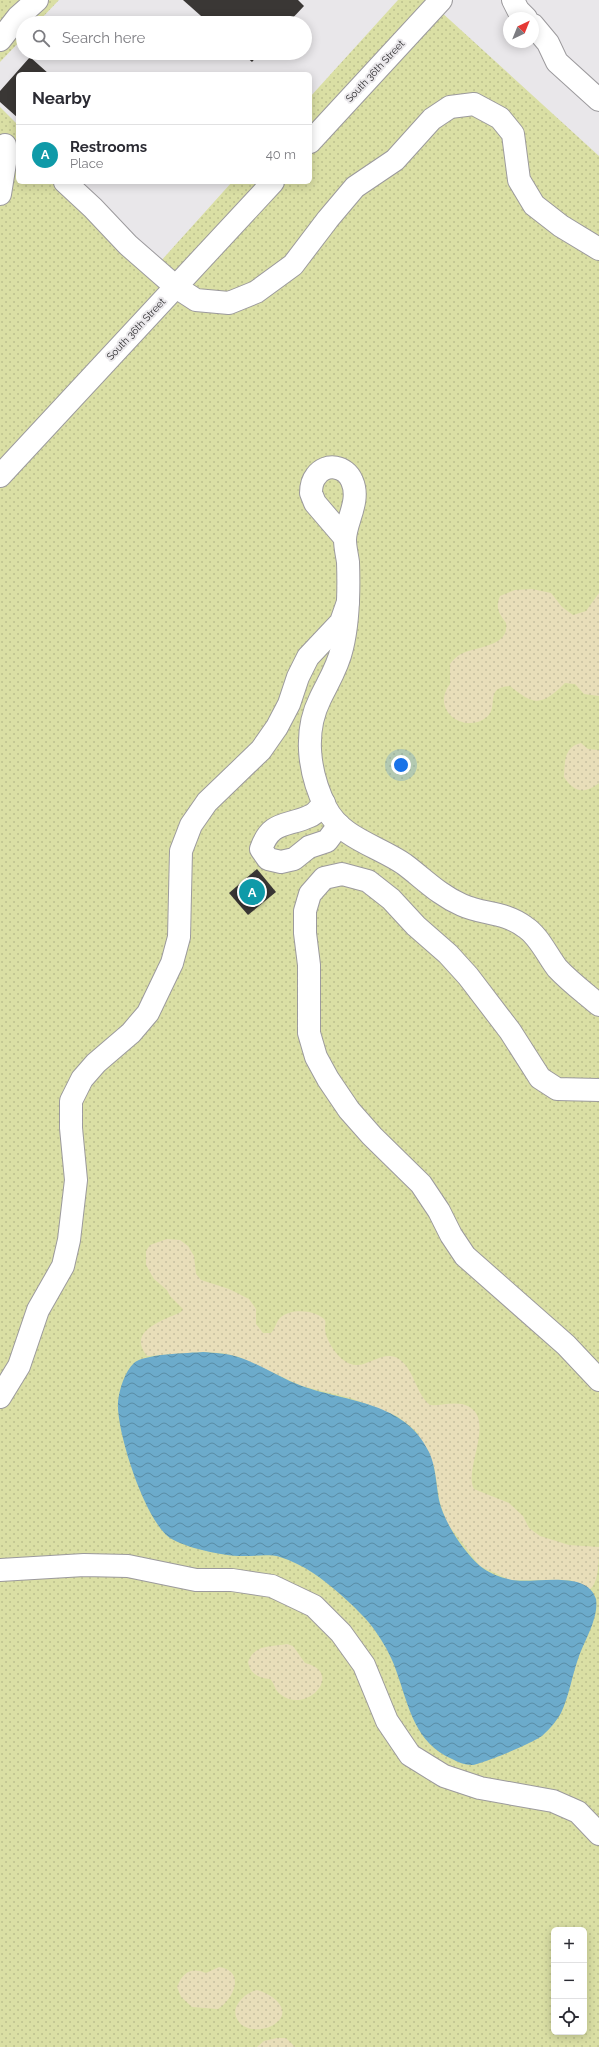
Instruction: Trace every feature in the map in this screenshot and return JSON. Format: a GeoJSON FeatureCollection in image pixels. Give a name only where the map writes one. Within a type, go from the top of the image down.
{"type":"FeatureCollection","features":[{"type":"Feature","properties":{"kind":"street"},"geometry":{"type":"LineString","coordinates":[[19,16],[37,0]]}},
{"type":"Feature","properties":{"kind":"street","name":"South 36th Street"},"geometry":{"type":"LineString","coordinates":[[312,140],[441,0]]}},
{"type":"Feature","properties":{"kind":"street"},"geometry":{"type":"LineString","coordinates":[[513,0],[520,12]]}},
{"type":"Feature","properties":{"kind":"street"},"geometry":{"type":"LineString","coordinates":[[0,40],[16,20]]}},
{"type":"Feature","properties":{"kind":"street"},"geometry":{"type":"LineString","coordinates":[[539,32],[548,43],[557,62],[599,100]]}},
{"type":"Feature","properties":{"kind":"street"},"geometry":{"type":"LineString","coordinates":[[67,184],[94,208],[128,245],[176,287],[196,300],[229,303],[256,292],[293,265],[328,219],[355,187],[395,160],[432,118],[450,107],[474,104],[500,118],[513,134],[519,180],[534,205],[561,226],[599,249]]}},
{"type":"Feature","properties":{"kind":"street"},"geometry":{"type":"LineString","coordinates":[[0,194],[8,147]]}},
{"type":"Feature","properties":{"kind":"street","name":"South 36th Street"},"geometry":{"type":"LineString","coordinates":[[0,476],[271,184]]}},
{"type":"Feature","properties":{"kind":"street"},"geometry":{"type":"LineString","coordinates":[[345,538],[348,560],[348,602],[343,647],[335,672],[319,700],[312,719],[309,739],[312,765],[326,808],[340,825],[362,843],[404,864],[443,895],[463,906],[505,916],[526,928],[568,980],[599,1006]]}},
{"type":"Feature","properties":{"kind":"street"},"geometry":{"type":"LineString","coordinates":[[0,1397],[19,1366],[38,1310],[63,1266],[69,1240],[76,1180],[71,1128],[72,1101],[82,1079],[96,1063],[148,1013],[162,987],[172,963],[179,936],[181,851],[191,825],[207,802],[261,750],[277,727],[286,710],[298,677],[308,657],[341,622],[348,602]]}},
{"type":"Feature","properties":{"kind":"street"},"geometry":{"type":"LineString","coordinates":[[324,803],[312,815],[279,825],[266,837],[262,849],[268,859],[281,862],[294,859],[309,847],[327,841],[340,825]]}},
{"type":"Feature","properties":{"kind":"street"},"geometry":{"type":"LineString","coordinates":[[599,1090],[557,1089],[540,1078],[510,1031],[468,976],[448,954],[416,926],[391,898],[368,881],[342,874],[324,878],[310,894],[305,911],[305,933],[308,965],[309,1033],[316,1057],[328,1079],[349,1110],[372,1136],[421,1184],[439,1211],[451,1235],[465,1256],[566,1345],[599,1380]]}},
{"type":"Feature","properties":{"kind":"street"},"geometry":{"type":"LineString","coordinates":[[0,1570],[84,1565],[128,1566],[196,1580],[232,1580],[272,1586],[314,1606],[342,1633],[364,1665],[387,1721],[410,1755],[444,1776],[480,1788],[553,1801],[578,1812],[599,1834]]}},
{"type":"Feature","properties":{"kind":"green space"},"geometry":{"type":"Polygon","coordinates":[[[0,0],[59,0],[44,16],[16,16],[16,45],[0,62],[0,0]]]}},
{"type":"Feature","properties":{"kind":"green space"},"geometry":{"type":"Polygon","coordinates":[[[398,0],[428,0],[599,156],[599,2047],[0,2047],[0,107],[16,123],[16,184],[79,184],[160,262],[230,184],[312,184],[312,95],[398,0]]]}},
{"type":"Feature","properties":{"kind":"sand"},"geometry":{"type":"Polygon","coordinates":[[[532,589],[551,593],[562,607],[573,615],[586,611],[599,593],[599,696],[584,694],[575,684],[565,683],[550,696],[538,701],[525,697],[510,686],[502,687],[494,694],[492,708],[487,717],[478,722],[469,723],[452,717],[447,711],[444,703],[445,694],[450,684],[450,664],[461,654],[491,644],[503,637],[506,631],[506,623],[498,610],[500,596],[515,590],[532,589]]]}},
{"type":"Feature","properties":{"kind":"sand"},"geometry":{"type":"Polygon","coordinates":[[[581,743],[588,749],[599,750],[599,783],[594,787],[584,790],[576,789],[564,777],[565,760],[568,751],[575,745],[581,743]]]}},
{"type":"Feature","properties":{"kind":"sand"},"geometry":{"type":"Polygon","coordinates":[[[167,1239],[180,1240],[188,1246],[194,1256],[196,1274],[201,1280],[229,1289],[249,1299],[256,1309],[256,1324],[263,1333],[271,1333],[279,1319],[291,1312],[304,1311],[316,1314],[325,1320],[325,1329],[328,1341],[336,1353],[347,1362],[352,1365],[358,1365],[384,1357],[394,1357],[399,1359],[408,1369],[421,1394],[430,1405],[461,1404],[473,1409],[478,1418],[480,1429],[473,1468],[472,1480],[474,1489],[509,1503],[523,1516],[529,1528],[540,1536],[569,1545],[599,1547],[598,1570],[593,1586],[590,1589],[570,1580],[510,1580],[480,1566],[447,1523],[440,1503],[434,1466],[416,1431],[397,1416],[351,1398],[302,1386],[239,1357],[222,1353],[203,1352],[147,1356],[142,1347],[141,1339],[144,1333],[150,1327],[181,1312],[183,1309],[170,1296],[167,1290],[154,1279],[146,1265],[146,1251],[150,1245],[167,1239]]]}},
{"type":"Feature","properties":{"kind":"sand"},"geometry":{"type":"Polygon","coordinates":[[[287,1644],[293,1646],[305,1663],[317,1668],[322,1675],[322,1683],[318,1690],[301,1700],[290,1699],[280,1694],[270,1679],[262,1678],[251,1670],[248,1662],[251,1656],[259,1649],[287,1644]]]}},
{"type":"Feature","properties":{"kind":"sand"},"geometry":{"type":"Polygon","coordinates":[[[219,1967],[232,1974],[235,1979],[235,1986],[229,1999],[218,2009],[192,2007],[181,1997],[177,1987],[185,1974],[192,1971],[201,1971],[206,1973],[219,1967]]]}},
{"type":"Feature","properties":{"kind":"sand"},"geometry":{"type":"Polygon","coordinates":[[[257,1990],[268,1994],[278,2002],[282,2012],[281,2018],[272,2026],[267,2028],[246,2028],[236,2017],[236,2007],[247,1994],[257,1990]]]}},
{"type":"Feature","properties":{"kind":"sand"},"geometry":{"type":"Polygon","coordinates":[[[277,2038],[286,2038],[295,2047],[257,2047],[264,2041],[277,2038]]]}},
{"type":"Feature","properties":{"kind":"water"},"geometry":{"type":"Polygon","coordinates":[[[203,1352],[238,1357],[302,1386],[374,1406],[391,1413],[406,1423],[419,1435],[429,1452],[434,1470],[439,1500],[445,1517],[455,1536],[480,1566],[495,1575],[512,1580],[572,1581],[582,1584],[591,1590],[596,1599],[593,1622],[578,1659],[561,1713],[543,1735],[520,1747],[478,1764],[472,1765],[454,1760],[429,1744],[415,1723],[391,1658],[374,1629],[355,1608],[327,1583],[305,1568],[280,1557],[267,1555],[237,1556],[206,1551],[177,1542],[170,1538],[161,1528],[151,1514],[142,1495],[127,1453],[119,1415],[118,1402],[120,1392],[128,1371],[134,1363],[139,1360],[167,1354],[203,1352]]]}},
{"type":"Feature","properties":{"kind":"building"},"geometry":{"type":"Polygon","coordinates":[[[183,0],[298,0],[304,6],[295,16],[201,16],[183,0]]]}},
{"type":"Feature","properties":{"kind":"building"},"geometry":{"type":"Polygon","coordinates":[[[27,60],[33,60],[47,72],[17,72],[27,60]]]}},
{"type":"Feature","properties":{"kind":"building"},"geometry":{"type":"Polygon","coordinates":[[[16,73],[16,116],[0,102],[0,91],[16,73]]]}},
{"type":"Feature","properties":{"kind":"building"},"geometry":{"type":"Polygon","coordinates":[[[257,869],[276,892],[248,915],[229,893],[257,869]]]}},
{"type":"Feature","properties":{"kind":"place","name":"Restrooms"},"geometry":{"type":"Point","coordinates":[252,892]}}]}
